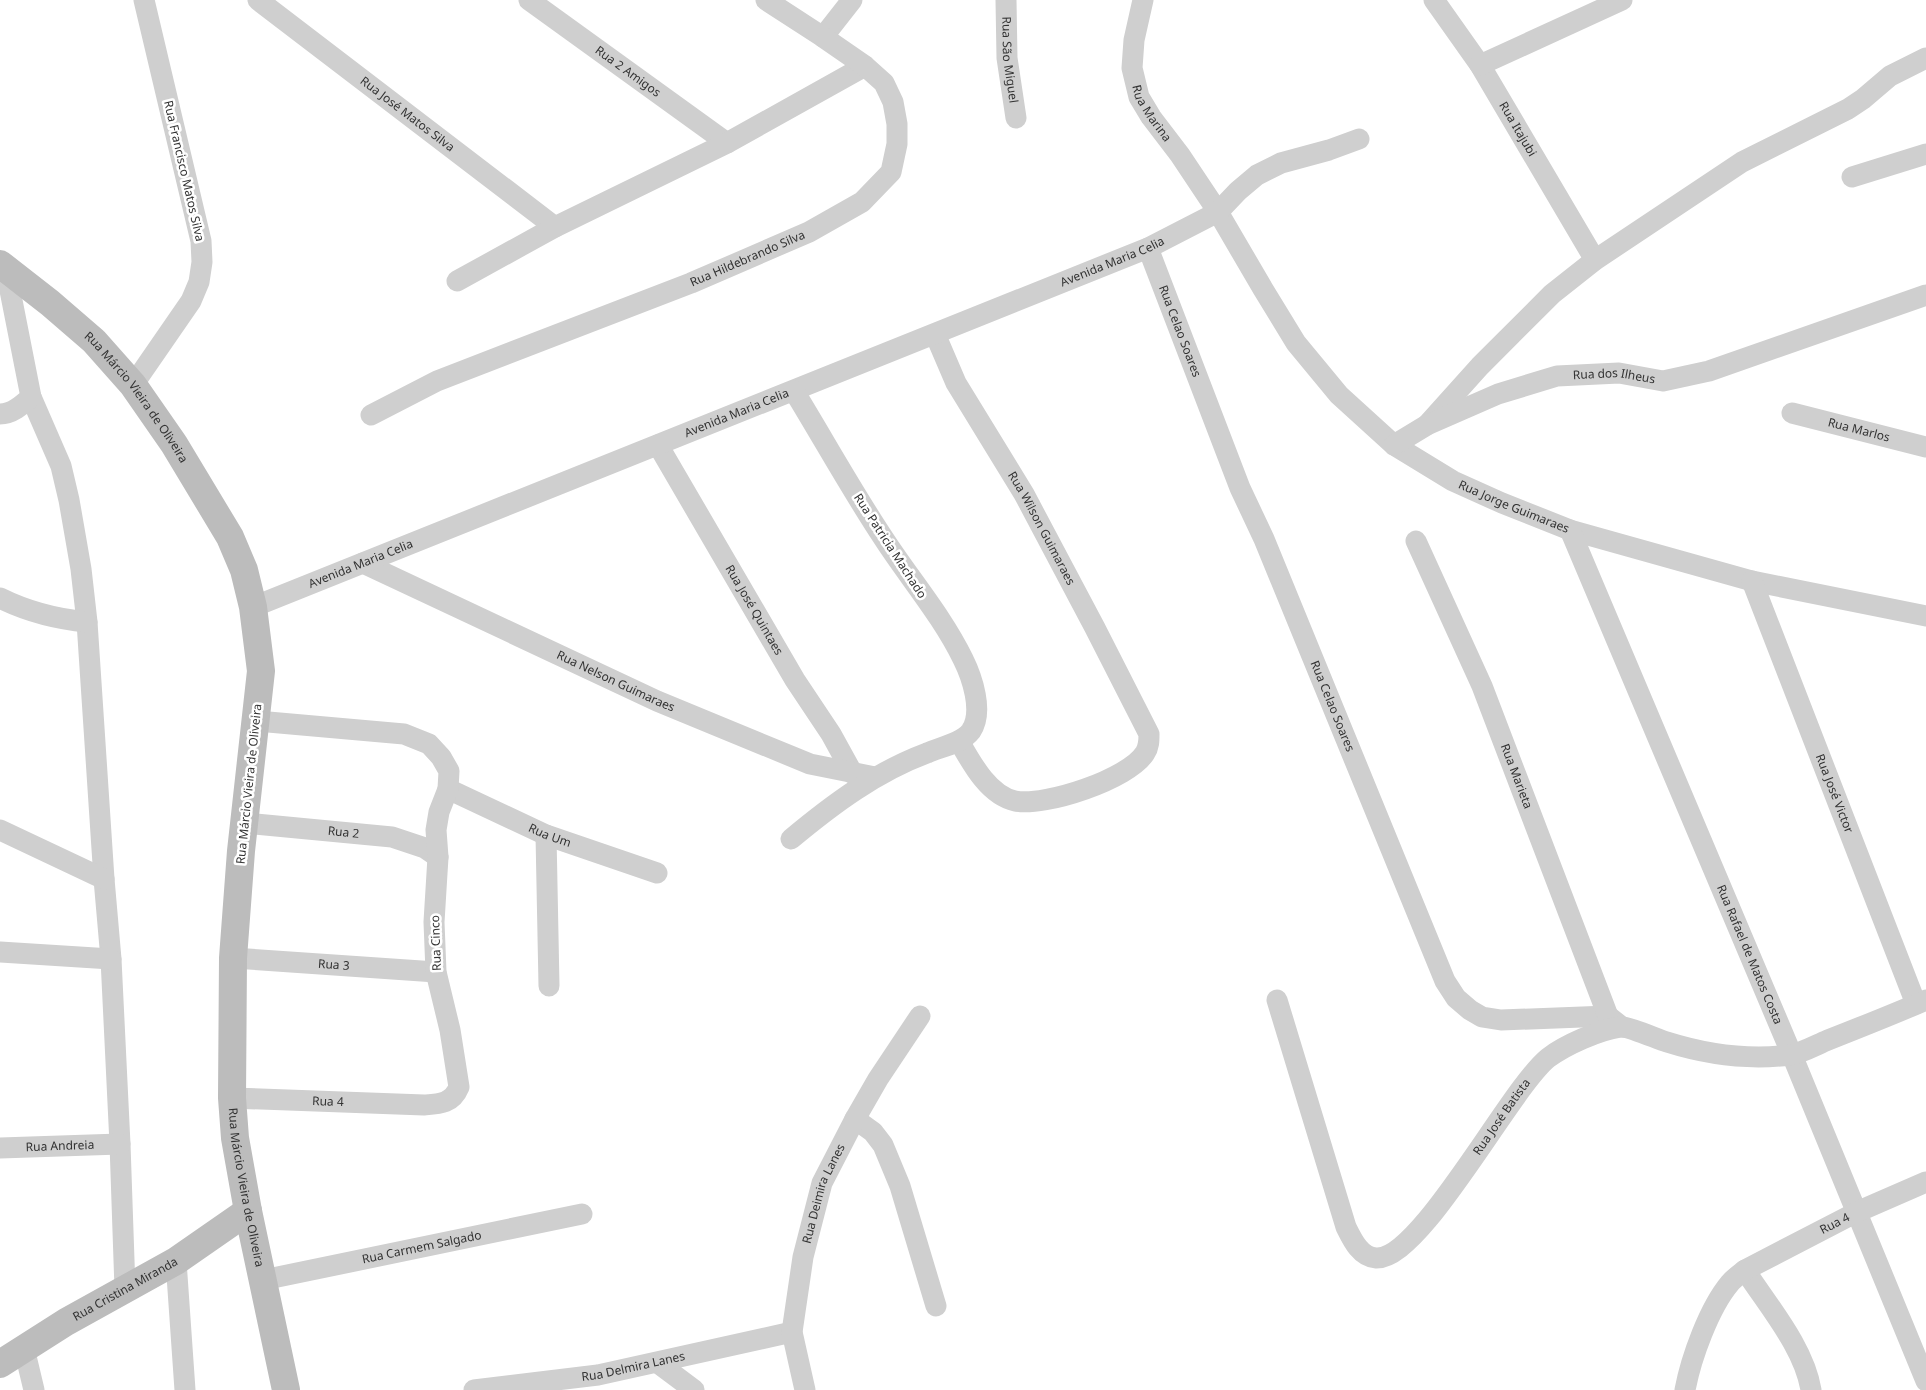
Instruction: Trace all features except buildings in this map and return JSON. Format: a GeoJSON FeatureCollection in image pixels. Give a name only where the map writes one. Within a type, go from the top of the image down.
{"type":"FeatureCollection","features":[{"type":"Feature","properties":{"kind":"main road","name":"Rua Márcio Vieira de Oliveira"},"geometry":{"type":"LineString","coordinates":[[3,267],[50,303],[94,341],[133,385],[174,444],[230,537],[244,570],[253,607],[261,671],[233,958],[232,1098],[235,1138],[248,1211],[286,1390]]}},
{"type":"Feature","properties":{"kind":"main road","name":"Rua Cristina Miranda"},"geometry":{"type":"LineString","coordinates":[[0,1364],[66,1322],[176,1261],[248,1211]]}},
{"type":"Feature","properties":{"kind":"street","name":"Rua Francisco Matos Silva"},"geometry":{"type":"LineString","coordinates":[[133,385],[191,302],[199,282],[202,262],[202,242],[144,0]]}},
{"type":"Feature","properties":{"kind":"street","name":"Rua José Matos Silva"},"geometry":{"type":"LineString","coordinates":[[258,0],[555,226]]}},
{"type":"Feature","properties":{"kind":"street","name":"Rua 2 Amigos"},"geometry":{"type":"LineString","coordinates":[[529,0],[727,143]]}},
{"type":"Feature","properties":{"kind":"street","name":"Rua Hildebrando Silva"},"geometry":{"type":"LineString","coordinates":[[371,415],[437,381],[691,283],[809,232],[862,202],[891,172],[897,144],[897,124],[893,102],[884,83],[865,66],[766,0]]}},
{"type":"Feature","properties":{"kind":"street"},"geometry":{"type":"LineString","coordinates":[[823,37],[852,0]]}},
{"type":"Feature","properties":{"kind":"street","name":"Rua São Miguel"},"geometry":{"type":"LineString","coordinates":[[1006,0],[1007,58],[1016,118]]}},
{"type":"Feature","properties":{"kind":"street","name":"Rua Marina"},"geometry":{"type":"LineString","coordinates":[[1143,0],[1134,40],[1132,68],[1139,97],[1150,117],[1180,155],[1218,212]]}},
{"type":"Feature","properties":{"kind":"street","name":"Rua Itajubi"},"geometry":{"type":"LineString","coordinates":[[1434,0],[1480,65],[1595,260]]}},
{"type":"Feature","properties":{"kind":"street"},"geometry":{"type":"LineString","coordinates":[[1480,65],[1622,0]]}},
{"type":"Feature","properties":{"kind":"street"},"geometry":{"type":"LineString","coordinates":[[1426,425],[1480,366],[1552,294],[1595,260],[1742,162],[1848,109],[1890,76],[1926,58]]}},
{"type":"Feature","properties":{"kind":"street"},"geometry":{"type":"LineString","coordinates":[[457,281],[555,226],[727,143],[865,66]]}},
{"type":"Feature","properties":{"kind":"street","name":"Avenida Maria Celia"},"geometry":{"type":"LineString","coordinates":[[253,607],[1148,248],[1218,212],[1257,175],[1281,162],[1328,150],[1359,139]]}},
{"type":"Feature","properties":{"kind":"street"},"geometry":{"type":"LineString","coordinates":[[1852,177],[1926,154]]}},
{"type":"Feature","properties":{"kind":"street","name":"Rua Jorge Guimaraes"},"geometry":{"type":"LineString","coordinates":[[1218,212],[1296,343],[1339,395],[1394,445],[1453,480],[1502,503],[1570,530],[1752,581],[1926,616]]}},
{"type":"Feature","properties":{"kind":"street","name":"Rua Celao Soares"},"geometry":{"type":"LineString","coordinates":[[1148,248],[1240,488],[1264,539],[1445,981],[1456,998],[1470,1010],[1482,1016],[1501,1020],[1615,1021]]}},
{"type":"Feature","properties":{"kind":"street"},"geometry":{"type":"LineString","coordinates":[[3,267],[31,397],[61,466],[70,500],[81,570],[87,622],[111,959],[125,1289]]}},
{"type":"Feature","properties":{"kind":"street","name":"Rua dos Ilheus"},"geometry":{"type":"LineString","coordinates":[[1394,445],[1426,425],[1498,394],[1557,376],[1618,373],[1663,381],[1709,371],[1925,295]]}},
{"type":"Feature","properties":{"kind":"street","name":"Rua Wilson Guimaraes"},"geometry":{"type":"LineString","coordinates":[[935,334],[956,383],[1024,494],[1149,734],[1147,750],[1144,756],[1127,768],[1095,786],[1060,798],[1036,801],[1015,801],[998,792],[977,770],[959,741]]}},
{"type":"Feature","properties":{"kind":"street","name":"Rua Patricia Machado"},"geometry":{"type":"LineString","coordinates":[[794,391],[883,538],[951,637],[964,660],[973,683],[978,704],[971,731],[959,741]]}},
{"type":"Feature","properties":{"kind":"street"},"geometry":{"type":"LineString","coordinates":[[0,414],[4,415],[18,408],[31,397]]}},
{"type":"Feature","properties":{"kind":"street","name":"Rua Marlos"},"geometry":{"type":"LineString","coordinates":[[1792,413],[1926,447]]}},
{"type":"Feature","properties":{"kind":"street","name":"Rua José Quintaes"},"geometry":{"type":"LineString","coordinates":[[658,445],[795,680],[831,734],[853,774]]}},
{"type":"Feature","properties":{"kind":"street","name":"Rua Rafael de Matos Costa"},"geometry":{"type":"LineString","coordinates":[[1570,530],[1792,1055],[1926,1381]]}},
{"type":"Feature","properties":{"kind":"street","name":"Rua Marieta"},"geometry":{"type":"LineString","coordinates":[[1416,542],[1482,686],[1615,1021]]}},
{"type":"Feature","properties":{"kind":"street","name":"Rua Nelson Guimaraes"},"geometry":{"type":"LineString","coordinates":[[363,562],[657,701],[810,764],[875,777]]}},
{"type":"Feature","properties":{"kind":"street","name":"Rua José Victor"},"geometry":{"type":"LineString","coordinates":[[1752,581],[1921,1002]]}},
{"type":"Feature","properties":{"kind":"street"},"geometry":{"type":"LineString","coordinates":[[0,598],[40,614],[63,620],[87,622]]}},
{"type":"Feature","properties":{"kind":"street","name":"Rua Cinco"},"geometry":{"type":"LineString","coordinates":[[257,722],[404,734],[429,744],[441,757],[449,771],[448,789],[439,812],[436,830],[438,857],[434,922],[436,972],[450,1030],[459,1087],[456,1095],[445,1102],[424,1105]]}},
{"type":"Feature","properties":{"kind":"street"},"geometry":{"type":"LineString","coordinates":[[791,839],[825,810],[875,777],[904,762],[959,741]]}},
{"type":"Feature","properties":{"kind":"street","name":"Rua Um"},"geometry":{"type":"LineString","coordinates":[[448,789],[546,835],[657,873]]}},
{"type":"Feature","properties":{"kind":"street","name":"Rua 2"},"geometry":{"type":"LineString","coordinates":[[245,822],[392,837],[425,848],[438,857]]}},
{"type":"Feature","properties":{"kind":"street"},"geometry":{"type":"LineString","coordinates":[[0,830],[104,879]]}},
{"type":"Feature","properties":{"kind":"street"},"geometry":{"type":"LineString","coordinates":[[546,835],[549,986]]}},
{"type":"Feature","properties":{"kind":"street"},"geometry":{"type":"LineString","coordinates":[[0,952],[111,959]]}},
{"type":"Feature","properties":{"kind":"street","name":"Rua 3"},"geometry":{"type":"LineString","coordinates":[[233,958],[436,972]]}},
{"type":"Feature","properties":{"kind":"street","name":"Rua José Batista"},"geometry":{"type":"LineString","coordinates":[[1277,1000],[1346,1227],[1354,1242],[1364,1254],[1376,1258],[1389,1255],[1401,1248],[1424,1222],[1467,1168],[1515,1097],[1547,1059],[1567,1046],[1615,1021]]}},
{"type":"Feature","properties":{"kind":"street"},"geometry":{"type":"LineString","coordinates":[[1615,1021],[1668,1043],[1714,1053],[1757,1057],[1792,1055],[1921,1002]]}},
{"type":"Feature","properties":{"kind":"street","name":"Rua Deimira Lanes"},"geometry":{"type":"LineString","coordinates":[[805,1390],[792,1332],[803,1257],[822,1183],[878,1079],[920,1016]]}},
{"type":"Feature","properties":{"kind":"street","name":"Rua 4"},"geometry":{"type":"LineString","coordinates":[[232,1098],[424,1105]]}},
{"type":"Feature","properties":{"kind":"street"},"geometry":{"type":"LineString","coordinates":[[855,1119],[873,1132],[883,1145],[900,1186],[936,1306]]}},
{"type":"Feature","properties":{"kind":"street","name":"Rua Andreia"},"geometry":{"type":"LineString","coordinates":[[0,1148],[120,1144]]}},
{"type":"Feature","properties":{"kind":"street","name":"Rua 4"},"geometry":{"type":"LineString","coordinates":[[1684,1390],[1698,1343],[1730,1282],[1744,1270],[1856,1212],[1926,1182]]}},
{"type":"Feature","properties":{"kind":"street","name":"Rua Carmem Salgado"},"geometry":{"type":"LineString","coordinates":[[263,1280],[582,1214]]}},
{"type":"Feature","properties":{"kind":"street"},"geometry":{"type":"LineString","coordinates":[[176,1261],[186,1390]]}},
{"type":"Feature","properties":{"kind":"street"},"geometry":{"type":"LineString","coordinates":[[1744,1270],[1792,1342],[1811,1390]]}},
{"type":"Feature","properties":{"kind":"street","name":"Rua Delmira Lanes"},"geometry":{"type":"LineString","coordinates":[[474,1390],[598,1375],[792,1332]]}},
{"type":"Feature","properties":{"kind":"street"},"geometry":{"type":"LineString","coordinates":[[24,1348],[34,1390]]}},
{"type":"Feature","properties":{"kind":"street"},"geometry":{"type":"LineString","coordinates":[[658,1363],[694,1390]]}}]}
